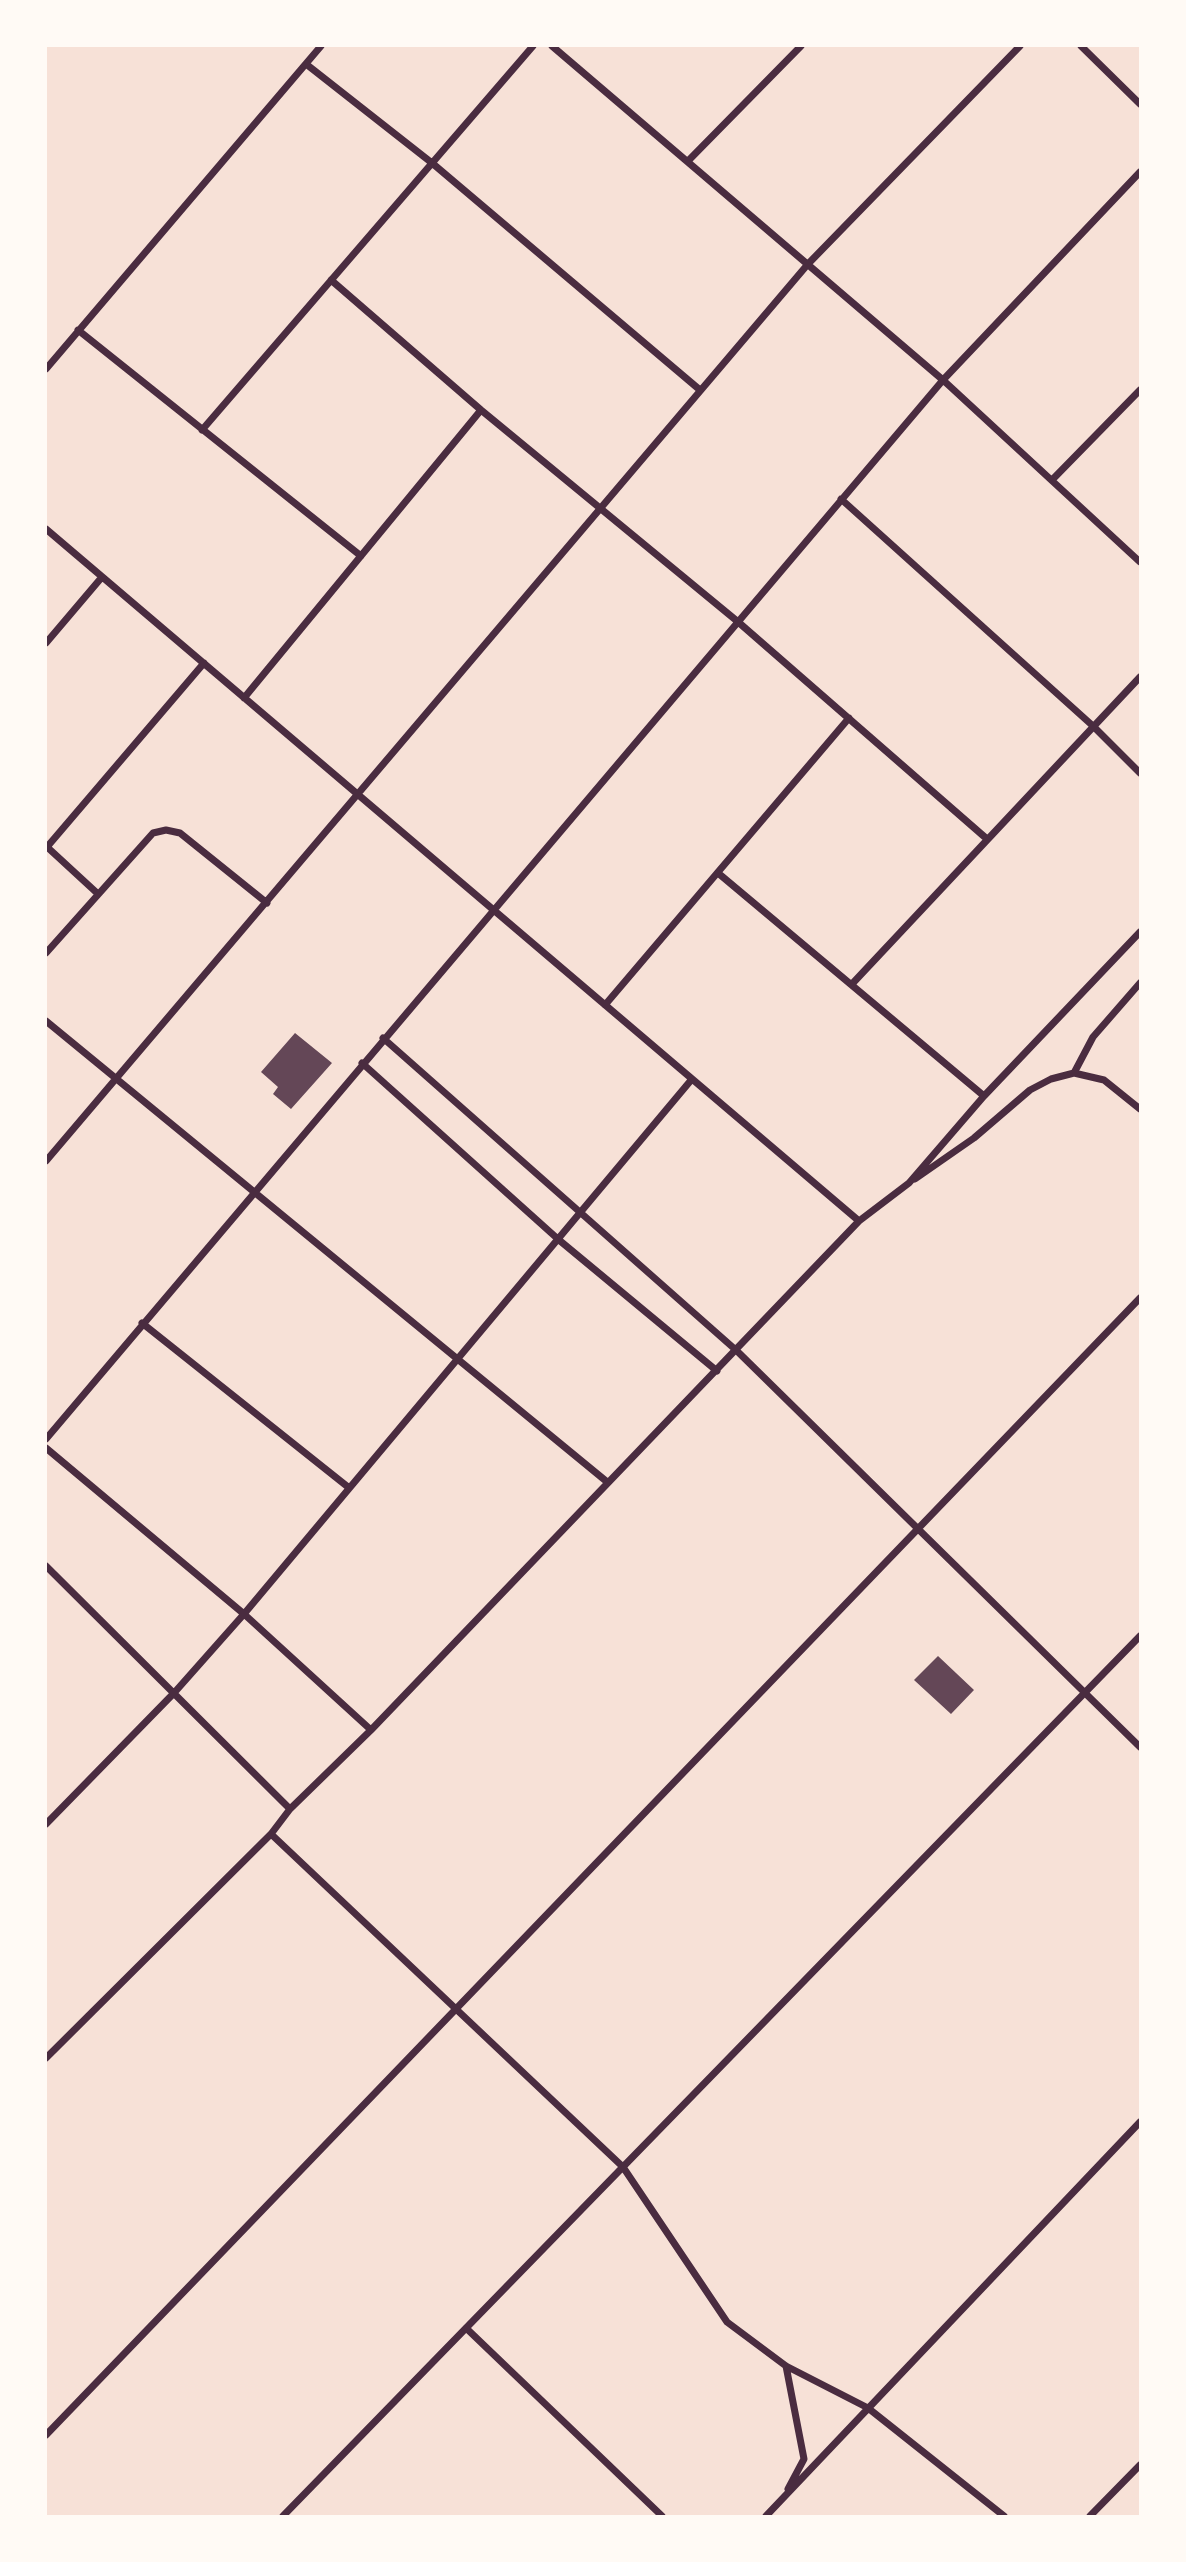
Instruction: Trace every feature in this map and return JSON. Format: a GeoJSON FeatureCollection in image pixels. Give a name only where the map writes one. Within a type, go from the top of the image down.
{"type":"FeatureCollection","features":[{"type":"Feature","properties":{"kind":"street"},"geometry":{"type":"LineString","coordinates":[[46,369],[321,46]]}},
{"type":"Feature","properties":{"kind":"street"},"geometry":{"type":"LineString","coordinates":[[201,430],[533,46]]}},
{"type":"Feature","properties":{"kind":"street"},"geometry":{"type":"LineString","coordinates":[[552,46],[943,380],[1140,562]]}},
{"type":"Feature","properties":{"kind":"street"},"geometry":{"type":"LineString","coordinates":[[688,161],[801,46]]}},
{"type":"Feature","properties":{"kind":"street"},"geometry":{"type":"LineString","coordinates":[[46,1161],[359,796],[600,507],[808,264],[1020,46]]}},
{"type":"Feature","properties":{"kind":"street"},"geometry":{"type":"LineString","coordinates":[[1081,46],[1140,104]]}},
{"type":"Feature","properties":{"kind":"street"},"geometry":{"type":"LineString","coordinates":[[306,64],[432,163],[700,390]]}},
{"type":"Feature","properties":{"kind":"street"},"geometry":{"type":"LineString","coordinates":[[46,1439],[492,909],[943,380],[1140,172]]}},
{"type":"Feature","properties":{"kind":"street"},"geometry":{"type":"LineString","coordinates":[[331,280],[481,410],[737,621],[987,839]]}},
{"type":"Feature","properties":{"kind":"street"},"geometry":{"type":"LineString","coordinates":[[79,330],[361,556]]}},
{"type":"Feature","properties":{"kind":"street"},"geometry":{"type":"LineString","coordinates":[[1052,480],[1140,390]]}},
{"type":"Feature","properties":{"kind":"street"},"geometry":{"type":"LineString","coordinates":[[244,698],[481,410]]}},
{"type":"Feature","properties":{"kind":"street"},"geometry":{"type":"LineString","coordinates":[[841,499],[1093,726],[1140,774]]}},
{"type":"Feature","properties":{"kind":"street"},"geometry":{"type":"LineString","coordinates":[[46,529],[859,1221]]}},
{"type":"Feature","properties":{"kind":"street"},"geometry":{"type":"LineString","coordinates":[[46,643],[102,577]]}},
{"type":"Feature","properties":{"kind":"street"},"geometry":{"type":"LineString","coordinates":[[97,893],[46,847],[204,663]]}},
{"type":"Feature","properties":{"kind":"street"},"geometry":{"type":"LineString","coordinates":[[852,984],[1140,677]]}},
{"type":"Feature","properties":{"kind":"street"},"geometry":{"type":"LineString","coordinates":[[605,1005],[849,718]]}},
{"type":"Feature","properties":{"kind":"street"},"geometry":{"type":"LineString","coordinates":[[46,953],[153,833],[166,830],[180,833],[267,903]]}},
{"type":"Feature","properties":{"kind":"street"},"geometry":{"type":"LineString","coordinates":[[718,873],[984,1096]]}},
{"type":"Feature","properties":{"kind":"street"},"geometry":{"type":"LineString","coordinates":[[909,1183],[984,1096],[1140,932]]}},
{"type":"Feature","properties":{"kind":"street"},"geometry":{"type":"LineString","coordinates":[[1074,1073],[1093,1037],[1140,984]]}},
{"type":"Feature","properties":{"kind":"street"},"geometry":{"type":"LineString","coordinates":[[46,1021],[606,1481]]}},
{"type":"Feature","properties":{"kind":"street"},"geometry":{"type":"LineString","coordinates":[[383,1038],[580,1215],[737,1351],[1140,1747]]}},
{"type":"Feature","properties":{"kind":"street"},"geometry":{"type":"LineString","coordinates":[[362,1063],[559,1240],[717,1371]]}},
{"type":"Feature","properties":{"kind":"street"},"geometry":{"type":"LineString","coordinates":[[46,2058],[271,1834],[290,1809],[371,1730],[606,1481],[737,1351],[859,1221],[909,1183],[951,1156],[1030,1090],[1051,1079],[1074,1073],[1104,1080],[1140,1109]]}},
{"type":"Feature","properties":{"kind":"street"},"geometry":{"type":"LineString","coordinates":[[46,1824],[174,1693],[244,1614],[692,1079]]}},
{"type":"Feature","properties":{"kind":"street"},"geometry":{"type":"LineString","coordinates":[[46,2435],[1140,1298]]}},
{"type":"Feature","properties":{"kind":"street"},"geometry":{"type":"LineString","coordinates":[[142,1323],[348,1487]]}},
{"type":"Feature","properties":{"kind":"street"},"geometry":{"type":"LineString","coordinates":[[46,1448],[244,1614],[371,1730]]}},
{"type":"Feature","properties":{"kind":"street"},"geometry":{"type":"LineString","coordinates":[[46,1566],[290,1809]]}},
{"type":"Feature","properties":{"kind":"street"},"geometry":{"type":"LineString","coordinates":[[283,2516],[1140,1636]]}},
{"type":"Feature","properties":{"kind":"street"},"geometry":{"type":"LineString","coordinates":[[46,1810],[52,1817]]}},
{"type":"Feature","properties":{"kind":"street"},"geometry":{"type":"LineString","coordinates":[[271,1834],[623,2167],[727,2322],[786,2366],[868,2408],[1004,2516]]}},
{"type":"Feature","properties":{"kind":"street"},"geometry":{"type":"LineString","coordinates":[[46,2042],[53,2050]]}},
{"type":"Feature","properties":{"kind":"street"},"geometry":{"type":"LineString","coordinates":[[766,2516],[1140,2122]]}},
{"type":"Feature","properties":{"kind":"street"},"geometry":{"type":"LineString","coordinates":[[467,2328],[662,2516]]}},
{"type":"Feature","properties":{"kind":"street"},"geometry":{"type":"LineString","coordinates":[[783,2499],[804,2459],[786,2366]]}},
{"type":"Feature","properties":{"kind":"street"},"geometry":{"type":"LineString","coordinates":[[1090,2516],[1140,2465]]}},
{"type":"Feature","properties":{"kind":"building"},"geometry":{"type":"Polygon","coordinates":[[[295,1033],[332,1063],[291,1109],[273,1094],[278,1087],[261,1072],[295,1033]]]}},
{"type":"Feature","properties":{"kind":"building"},"geometry":{"type":"Polygon","coordinates":[[[938,1656],[974,1690],[951,1714],[914,1680],[938,1656]]]}}]}
